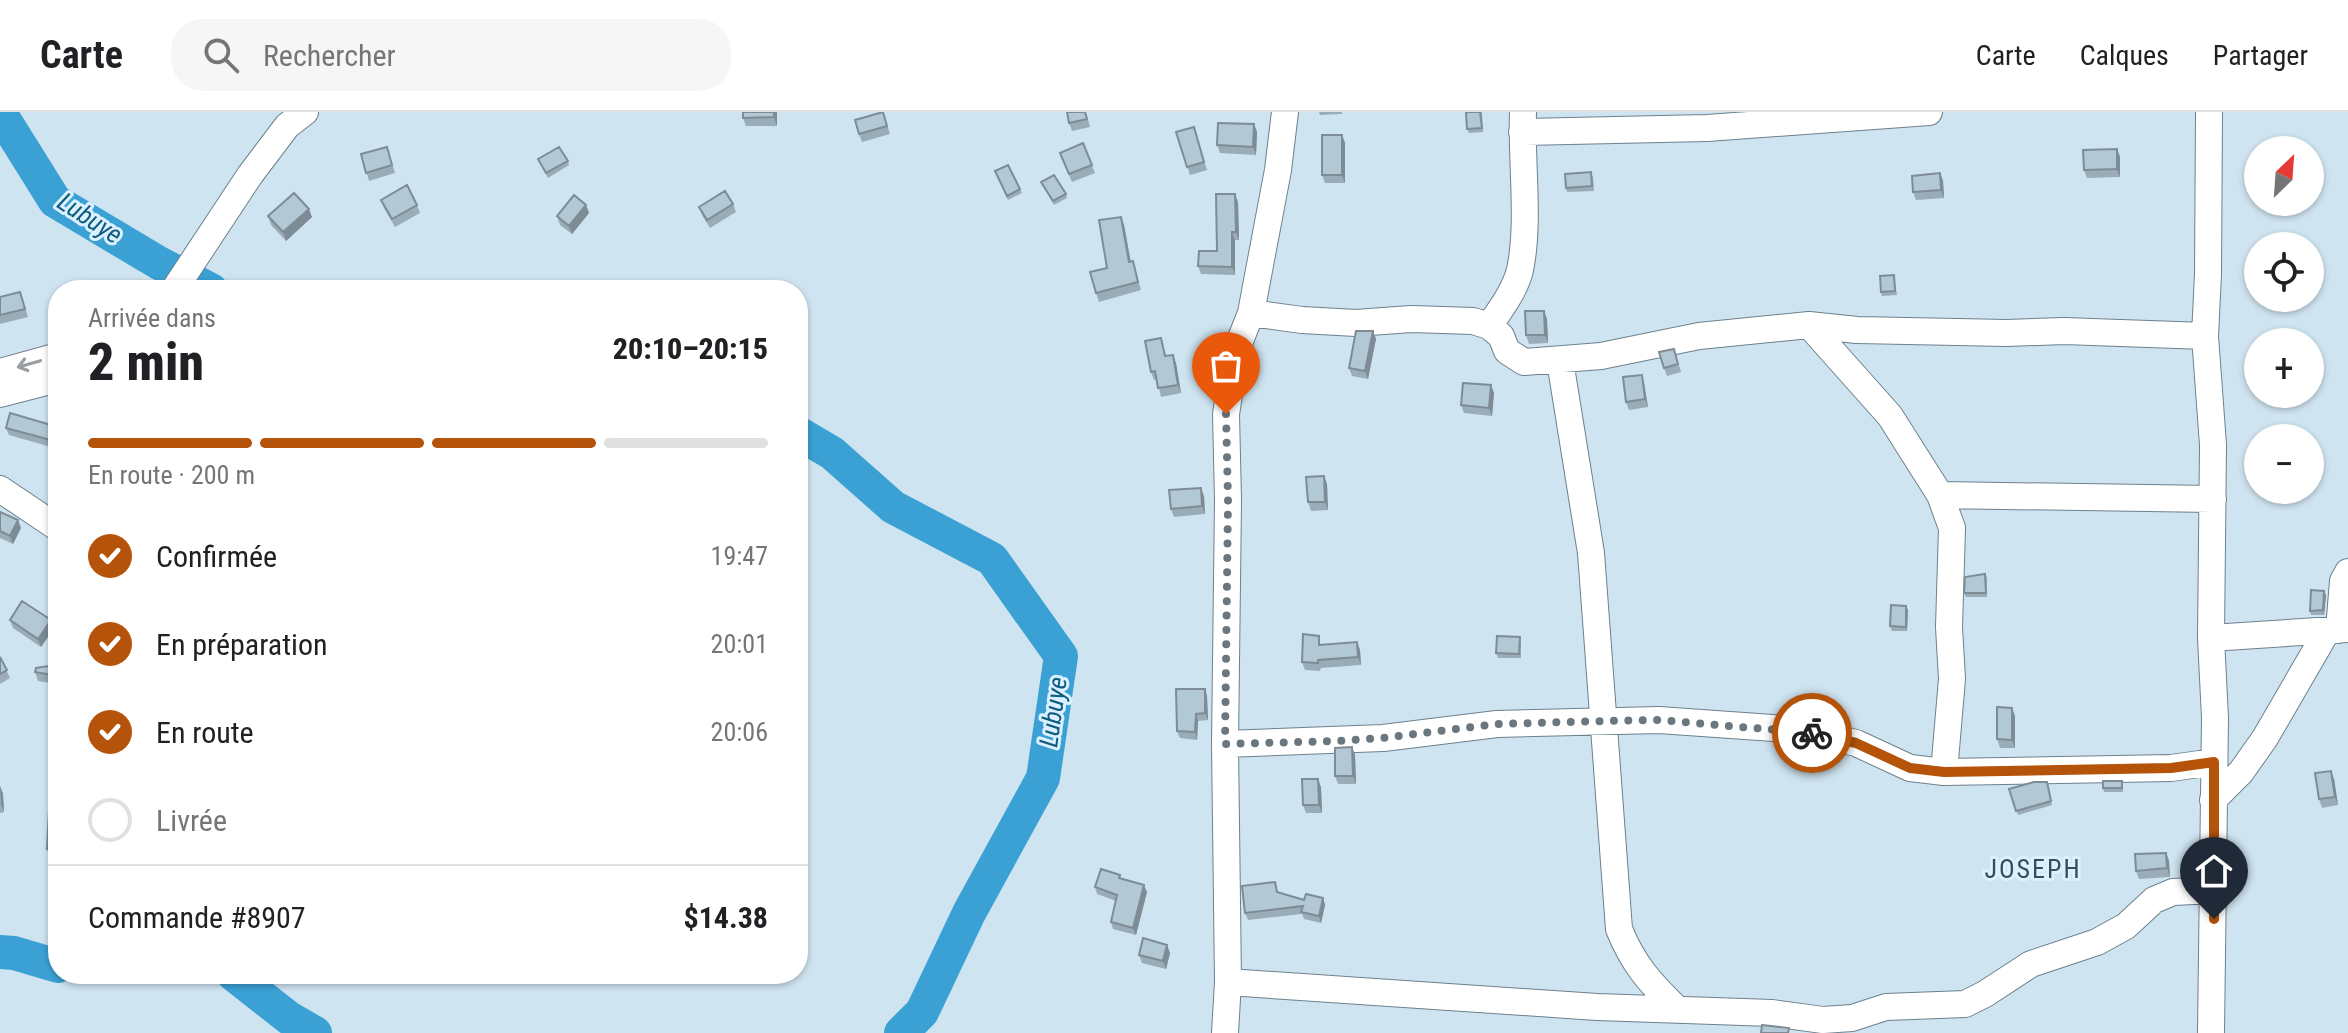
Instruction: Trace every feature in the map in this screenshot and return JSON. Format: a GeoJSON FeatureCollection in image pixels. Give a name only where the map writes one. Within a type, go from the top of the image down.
{"type":"FeatureCollection","features":[{"type":"Feature","properties":{"kind":"street"},"geometry":{"type":"LineString","coordinates":[[181,280],[250,175],[287,126],[305,112]]}},
{"type":"Feature","properties":{"kind":"street"},"geometry":{"type":"LineString","coordinates":[[1225,1033],[1228,982],[1226,414],[1236,351],[1251,313],[1278,170],[1285,112]]}},
{"type":"Feature","properties":{"kind":"street"},"geometry":{"type":"LineString","coordinates":[[1489,326],[1506,301],[1519,273],[1523,238],[1522,122],[1707,128],[1929,112]]}},
{"type":"Feature","properties":{"kind":"street"},"geometry":{"type":"LineString","coordinates":[[2209,112],[2205,336],[2213,445],[2211,638],[2214,890],[2211,1033]]}},
{"type":"Feature","properties":{"kind":"street"},"geometry":{"type":"LineString","coordinates":[[1251,313],[1356,323],[1473,321],[1489,326],[1501,336],[1507,351],[1524,362],[1601,356],[1699,336],[1809,325],[1857,330],[2078,331],[2205,336]]}},
{"type":"Feature","properties":{"kind":"street"},"geometry":{"type":"LineString","coordinates":[[1809,325],[1890,416],[1940,495],[1952,528],[1949,627],[1952,679],[1944,772]]}},
{"type":"Feature","properties":{"kind":"street"},"geometry":{"type":"LineString","coordinates":[[0,372],[48,359]]}},
{"type":"Feature","properties":{"kind":"street"},"geometry":{"type":"LineString","coordinates":[[1560,361],[1591,553],[1619,929],[1629,954],[1655,988],[1677,1009]]}},
{"type":"Feature","properties":{"kind":"street"},"geometry":{"type":"LineString","coordinates":[[0,394],[48,382]]}},
{"type":"Feature","properties":{"kind":"street"},"geometry":{"type":"LineString","coordinates":[[0,489],[48,521]]}},
{"type":"Feature","properties":{"kind":"street"},"geometry":{"type":"LineString","coordinates":[[1940,495],[2110,495],[2213,499]]}},
{"type":"Feature","properties":{"kind":"street"},"geometry":{"type":"LineString","coordinates":[[2213,800],[2241,772],[2338,630],[2343,581],[2348,572]]}},
{"type":"Feature","properties":{"kind":"street"},"geometry":{"type":"LineString","coordinates":[[2211,638],[2338,630]]}},
{"type":"Feature","properties":{"kind":"street"},"geometry":{"type":"LineString","coordinates":[[1225,744],[1352,740],[1497,724],[1659,720],[1801,730],[1856,743],[1910,768],[1944,772],[2171,768],[2214,762]]}},
{"type":"Feature","properties":{"kind":"street"},"geometry":{"type":"LineString","coordinates":[[1228,982],[1597,1007],[1772,1013],[1823,1027],[1886,1007],[1965,1004],[2031,964],[2097,942],[2126,926],[2154,900],[2173,892],[2214,890]]}},
{"type":"Feature","properties":{"kind":"building"},"geometry":{"type":"Polygon","coordinates":[[[743,112],[774,112],[774,117],[743,118],[743,112]]]}},
{"type":"Feature","properties":{"kind":"building"},"geometry":{"type":"Polygon","coordinates":[[[883,112],[887,126],[859,134],[855,120],[883,112]]]}},
{"type":"Feature","properties":{"kind":"building"},"geometry":{"type":"Polygon","coordinates":[[[1067,112],[1085,112],[1087,119],[1069,123],[1067,112]]]}},
{"type":"Feature","properties":{"kind":"building"},"geometry":{"type":"Polygon","coordinates":[[[1466,112],[1480,112],[1482,128],[1467,129],[1466,112]]]}},
{"type":"Feature","properties":{"kind":"building"},"geometry":{"type":"Polygon","coordinates":[[[1218,123],[1254,124],[1253,147],[1217,145],[1218,123]]]}},
{"type":"Feature","properties":{"kind":"building"},"geometry":{"type":"Polygon","coordinates":[[[1194,127],[1204,162],[1187,167],[1176,132],[1194,127]]]}},
{"type":"Feature","properties":{"kind":"building"},"geometry":{"type":"Polygon","coordinates":[[[1322,135],[1342,135],[1342,175],[1322,175],[1322,135]]]}},
{"type":"Feature","properties":{"kind":"building"},"geometry":{"type":"Polygon","coordinates":[[[1083,143],[1092,165],[1069,174],[1060,153],[1083,143]]]}},
{"type":"Feature","properties":{"kind":"building"},"geometry":{"type":"Polygon","coordinates":[[[387,147],[392,165],[366,173],[361,154],[387,147]]]}},
{"type":"Feature","properties":{"kind":"building"},"geometry":{"type":"Polygon","coordinates":[[[559,147],[568,161],[546,173],[538,159],[559,147]]]}},
{"type":"Feature","properties":{"kind":"building"},"geometry":{"type":"Polygon","coordinates":[[[2117,149],[2117,169],[2084,170],[2083,150],[2117,149]]]}},
{"type":"Feature","properties":{"kind":"building"},"geometry":{"type":"Polygon","coordinates":[[[1008,165],[1020,189],[1007,196],[995,171],[1008,165]]]}},
{"type":"Feature","properties":{"kind":"building"},"geometry":{"type":"Polygon","coordinates":[[[1591,172],[1592,186],[1566,188],[1565,174],[1591,172]]]}},
{"type":"Feature","properties":{"kind":"building"},"geometry":{"type":"Polygon","coordinates":[[[1940,173],[1941,190],[1913,192],[1912,176],[1940,173]]]}},
{"type":"Feature","properties":{"kind":"building"},"geometry":{"type":"Polygon","coordinates":[[[1054,175],[1066,194],[1053,201],[1041,182],[1054,175]]]}},
{"type":"Feature","properties":{"kind":"building"},"geometry":{"type":"Polygon","coordinates":[[[407,185],[417,205],[392,219],[381,200],[407,185]]]}},
{"type":"Feature","properties":{"kind":"building"},"geometry":{"type":"Polygon","coordinates":[[[725,191],[733,204],[707,220],[699,207],[725,191]]]}},
{"type":"Feature","properties":{"kind":"building"},"geometry":{"type":"Polygon","coordinates":[[[294,193],[309,209],[283,232],[268,216],[294,193]]]}},
{"type":"Feature","properties":{"kind":"building"},"geometry":{"type":"Polygon","coordinates":[[[1216,194],[1235,194],[1236,232],[1232,232],[1232,267],[1198,266],[1199,251],[1217,251],[1216,194]]]}},
{"type":"Feature","properties":{"kind":"building"},"geometry":{"type":"Polygon","coordinates":[[[574,195],[586,205],[569,226],[557,216],[574,195]]]}},
{"type":"Feature","properties":{"kind":"building"},"geometry":{"type":"Polygon","coordinates":[[[1121,217],[1129,262],[1133,261],[1138,282],[1096,293],[1090,272],[1107,268],[1099,220],[1121,217]]]}},
{"type":"Feature","properties":{"kind":"building"},"geometry":{"type":"Polygon","coordinates":[[[1894,275],[1895,291],[1881,292],[1880,276],[1894,275]]]}},
{"type":"Feature","properties":{"kind":"building"},"geometry":{"type":"Polygon","coordinates":[[[20,292],[25,309],[0,315],[0,297],[20,292]]]}},
{"type":"Feature","properties":{"kind":"building"},"geometry":{"type":"Polygon","coordinates":[[[1525,311],[1544,311],[1545,335],[1526,335],[1525,311]]]}},
{"type":"Feature","properties":{"kind":"building"},"geometry":{"type":"Polygon","coordinates":[[[1356,331],[1373,331],[1365,371],[1349,368],[1356,331]]]}},
{"type":"Feature","properties":{"kind":"building"},"geometry":{"type":"Polygon","coordinates":[[[1161,338],[1165,356],[1173,355],[1178,385],[1158,388],[1155,371],[1151,372],[1145,341],[1161,338]]]}},
{"type":"Feature","properties":{"kind":"building"},"geometry":{"type":"Polygon","coordinates":[[[1674,349],[1678,364],[1664,368],[1659,352],[1674,349]]]}},
{"type":"Feature","properties":{"kind":"building"},"geometry":{"type":"Polygon","coordinates":[[[1642,375],[1645,399],[1626,402],[1623,377],[1642,375]]]}},
{"type":"Feature","properties":{"kind":"building"},"geometry":{"type":"Polygon","coordinates":[[[1463,383],[1491,385],[1489,408],[1461,405],[1463,383]]]}},
{"type":"Feature","properties":{"kind":"building"},"geometry":{"type":"Polygon","coordinates":[[[10,413],[48,424],[48,439],[6,428],[10,413]]]}},
{"type":"Feature","properties":{"kind":"building"},"geometry":{"type":"Polygon","coordinates":[[[1324,476],[1325,502],[1308,502],[1306,477],[1324,476]]]}},
{"type":"Feature","properties":{"kind":"building"},"geometry":{"type":"Polygon","coordinates":[[[1201,488],[1202,506],[1171,509],[1169,490],[1201,488]]]}},
{"type":"Feature","properties":{"kind":"building"},"geometry":{"type":"Polygon","coordinates":[[[0,512],[18,520],[10,536],[0,531],[0,512]]]}},
{"type":"Feature","properties":{"kind":"building"},"geometry":{"type":"Polygon","coordinates":[[[1985,574],[1986,593],[1964,593],[1965,577],[1985,574]]]}},
{"type":"Feature","properties":{"kind":"building"},"geometry":{"type":"Polygon","coordinates":[[[2311,590],[2324,591],[2323,610],[2310,611],[2311,590]]]}},
{"type":"Feature","properties":{"kind":"building"},"geometry":{"type":"Polygon","coordinates":[[[22,601],[48,618],[48,624],[38,639],[10,620],[22,601]]]}},
{"type":"Feature","properties":{"kind":"building"},"geometry":{"type":"Polygon","coordinates":[[[1891,605],[1906,606],[1906,627],[1890,626],[1891,605]]]}},
{"type":"Feature","properties":{"kind":"building"},"geometry":{"type":"Polygon","coordinates":[[[1303,634],[1319,636],[1319,645],[1357,642],[1358,657],[1318,660],[1318,663],[1302,662],[1303,634]]]}},
{"type":"Feature","properties":{"kind":"building"},"geometry":{"type":"Polygon","coordinates":[[[1497,636],[1520,637],[1519,654],[1496,653],[1497,636]]]}},
{"type":"Feature","properties":{"kind":"building"},"geometry":{"type":"Polygon","coordinates":[[[0,657],[7,670],[0,674],[0,657]]]}},
{"type":"Feature","properties":{"kind":"building"},"geometry":{"type":"Polygon","coordinates":[[[48,666],[48,674],[35,672],[36,668],[48,666]]]}},
{"type":"Feature","properties":{"kind":"building"},"geometry":{"type":"Polygon","coordinates":[[[1176,689],[1205,689],[1205,713],[1196,714],[1195,732],[1177,731],[1176,689]]]}},
{"type":"Feature","properties":{"kind":"building"},"geometry":{"type":"Polygon","coordinates":[[[1997,707],[2012,708],[2012,740],[1997,739],[1997,707]]]}},
{"type":"Feature","properties":{"kind":"building"},"geometry":{"type":"Polygon","coordinates":[[[1352,747],[1353,776],[1335,776],[1335,748],[1352,747]]]}},
{"type":"Feature","properties":{"kind":"building"},"geometry":{"type":"Polygon","coordinates":[[[2331,771],[2335,797],[2319,799],[2315,773],[2331,771]]]}},
{"type":"Feature","properties":{"kind":"building"},"geometry":{"type":"Polygon","coordinates":[[[1302,779],[1318,779],[1319,805],[1303,805],[1302,779]]]}},
{"type":"Feature","properties":{"kind":"building"},"geometry":{"type":"Polygon","coordinates":[[[2103,781],[2122,781],[2122,788],[2103,788],[2103,781]]]}},
{"type":"Feature","properties":{"kind":"building"},"geometry":{"type":"Polygon","coordinates":[[[2047,782],[2051,801],[2016,811],[2009,789],[2047,782]]]}},
{"type":"Feature","properties":{"kind":"building"},"geometry":{"type":"Polygon","coordinates":[[[2166,853],[2167,868],[2136,871],[2135,854],[2166,853]]]}},
{"type":"Feature","properties":{"kind":"building"},"geometry":{"type":"Polygon","coordinates":[[[1101,869],[1144,885],[1133,928],[1111,922],[1117,895],[1095,887],[1101,869]]]}},
{"type":"Feature","properties":{"kind":"building"},"geometry":{"type":"Polygon","coordinates":[[[1275,882],[1277,892],[1304,900],[1306,894],[1323,898],[1319,916],[1301,912],[1303,906],[1245,913],[1242,886],[1275,882]]]}},
{"type":"Feature","properties":{"kind":"building"},"geometry":{"type":"Polygon","coordinates":[[[1143,938],[1167,945],[1163,961],[1139,955],[1143,938]]]}},
{"type":"Feature","properties":{"kind":"building"},"geometry":{"type":"Polygon","coordinates":[[[1762,1025],[1789,1028],[1788,1033],[1761,1033],[1762,1025]]]}},
{"type":"Feature","properties":{"kind":"waterway","name":"Lubuye"},"geometry":{"type":"LineString","coordinates":[[0,113],[55,201],[192,280]]}},
{"type":"Feature","properties":{"kind":"waterway","name":"Lubuye"},"geometry":{"type":"LineString","coordinates":[[808,439],[832,453],[893,507],[992,559],[1061,656],[1043,778],[969,913],[922,1012],[901,1033]]}},
{"type":"Feature","properties":{"kind":"waterway","name":"Lubuye"},"geometry":{"type":"LineString","coordinates":[[0,952],[48,963]]}},
{"type":"Feature","properties":{"kind":"waterway","name":"Lubuye"},"geometry":{"type":"LineString","coordinates":[[246,984],[289,1018],[315,1033]]}},
{"type":"Feature","properties":{"kind":"way so far"},"geometry":{"type":"LineString","coordinates":[[1226,414],[1225,744],[1336,741],[1497,724],[1605,721],[1659,720],[1812,733]]}},
{"type":"Feature","properties":{"kind":"district","name":"JOSEPH"},"geometry":{"type":"Point","coordinates":[2033,869]}},
{"type":"Feature","properties":{"kind":"route"},"geometry":{"type":"LineString","coordinates":[[1812,733],[1856,743],[1910,768],[1944,772],[2171,768],[2214,762],[2214,919]]}}]}
